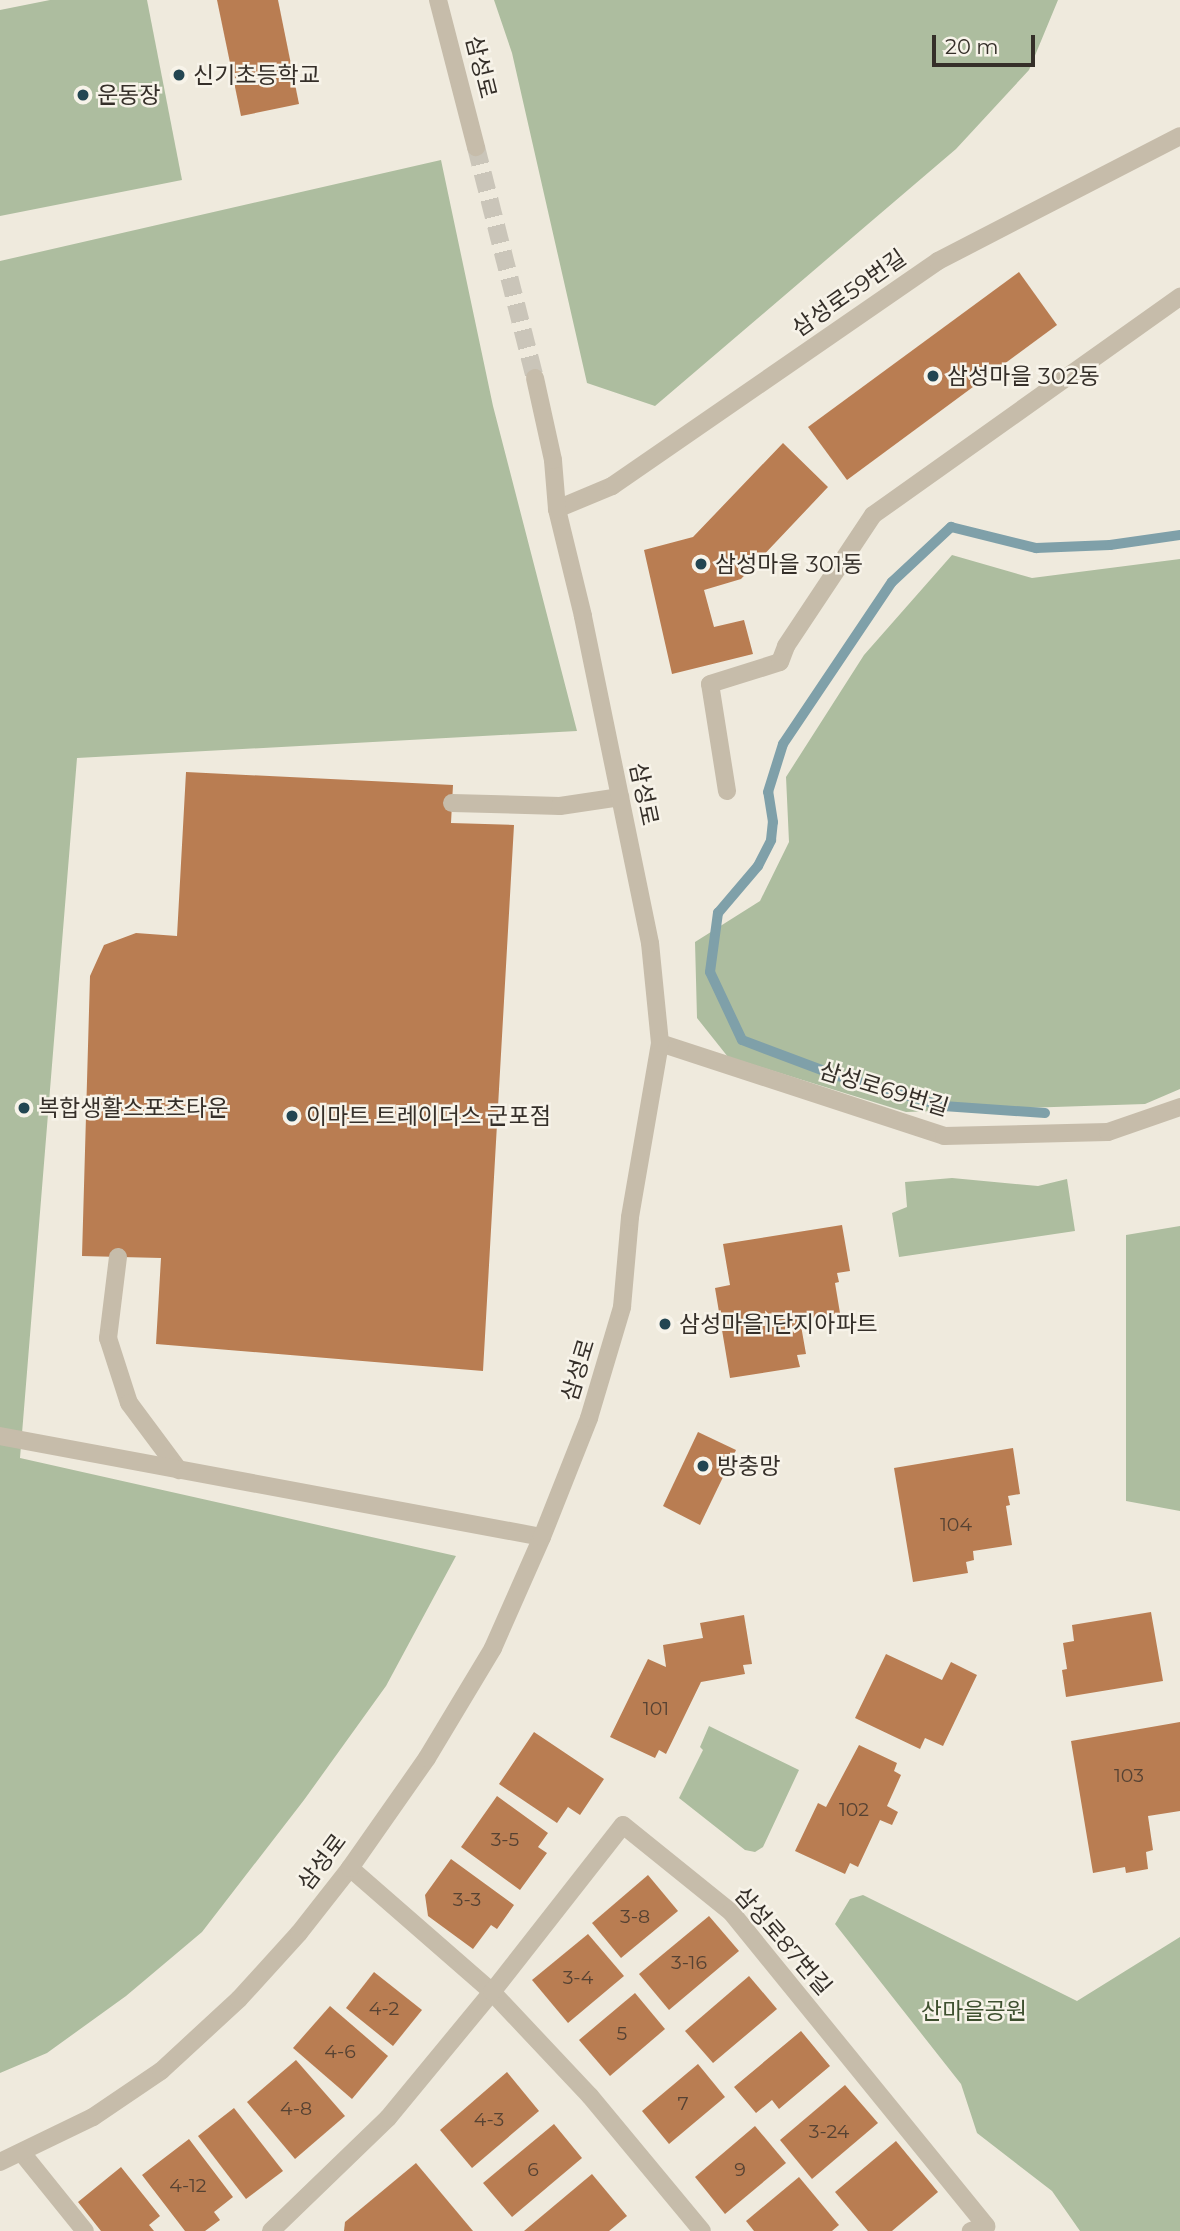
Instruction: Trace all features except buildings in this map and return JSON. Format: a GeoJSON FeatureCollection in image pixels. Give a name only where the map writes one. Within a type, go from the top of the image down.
{"type":"FeatureCollection","features":[{"type":"Feature","properties":{"kind":"street","name":"삼성로"},"geometry":{"type":"LineString","coordinates":[[438,0],[476,147]]}},
{"type":"Feature","properties":{"kind":"street","name":"삼성로59번길"},"geometry":{"type":"LineString","coordinates":[[557,509],[612,486],[938,261],[1180,135]]}},
{"type":"Feature","properties":{"kind":"street"},"geometry":{"type":"LineString","coordinates":[[727,790],[710,684],[780,662],[786,646],[873,515],[1180,297]]}},
{"type":"Feature","properties":{"kind":"street","name":"삼성로"},"geometry":{"type":"LineString","coordinates":[[0,2162],[93,2117],[161,2071],[239,1999],[299,1933],[350,1868],[427,1758],[493,1648],[542,1537],[589,1418],[622,1307],[630,1217],[660,1043],[650,943],[583,616],[557,509],[553,460],[535,378]]}},
{"type":"Feature","properties":{"kind":"street"},"geometry":{"type":"LineString","coordinates":[[452,803],[560,806],[620,797]]}},
{"type":"Feature","properties":{"kind":"street","name":"삼성로69번길"},"geometry":{"type":"LineString","coordinates":[[660,1043],[944,1136],[1108,1132],[1180,1107]]}},
{"type":"Feature","properties":{"kind":"street"},"geometry":{"type":"LineString","coordinates":[[118,1257],[108,1338],[129,1403],[179,1470]]}},
{"type":"Feature","properties":{"kind":"street"},"geometry":{"type":"LineString","coordinates":[[0,1436],[542,1537]]}},
{"type":"Feature","properties":{"kind":"street","name":"삼성로87번길"},"geometry":{"type":"LineString","coordinates":[[276,2229],[388,2118],[492,1992],[623,1825],[731,1912],[986,2226],[971,2231]]}},
{"type":"Feature","properties":{"kind":"street"},"geometry":{"type":"LineString","coordinates":[[350,1868],[492,1992],[590,2096],[702,2231]]}},
{"type":"Feature","properties":{"kind":"street"},"geometry":{"type":"LineString","coordinates":[[22,2153],[85,2231]]}},
{"type":"Feature","properties":{"kind":"green space","name":"운동장"},"geometry":{"type":"Polygon","coordinates":[[[50,0],[147,0],[182,180],[0,216],[0,10],[50,0]]]}},
{"type":"Feature","properties":{"kind":"green space"},"geometry":{"type":"Polygon","coordinates":[[[494,0],[1058,0],[1029,70],[956,149],[655,406],[587,383],[512,53],[494,0]]]}},
{"type":"Feature","properties":{"kind":"green space","name":"복합생활스포츠타운"},"geometry":{"type":"Polygon","coordinates":[[[441,160],[493,406],[577,731],[77,758],[20,1458],[456,1556],[386,1686],[304,1800],[202,1932],[126,1996],[47,2053],[0,2073],[0,261],[441,160]]]}},
{"type":"Feature","properties":{"kind":"green space"},"geometry":{"type":"Polygon","coordinates":[[[952,555],[1032,578],[1180,559],[1180,1089],[1145,1104],[906,1112],[728,1057],[697,1018],[695,942],[760,901],[789,842],[786,777],[864,655],[952,555]]]}},
{"type":"Feature","properties":{"kind":"green space"},"geometry":{"type":"Polygon","coordinates":[[[952,1178],[1038,1186],[1067,1179],[1075,1231],[899,1257],[892,1213],[907,1207],[905,1182],[952,1178]]]}},
{"type":"Feature","properties":{"kind":"green space"},"geometry":{"type":"Polygon","coordinates":[[[1180,1226],[1180,1511],[1126,1501],[1126,1235],[1180,1226]]]}},
{"type":"Feature","properties":{"kind":"green space"},"geometry":{"type":"Polygon","coordinates":[[[709,1726],[799,1770],[763,1847],[755,1852],[745,1850],[679,1798],[703,1750],[700,1747],[709,1726]]]}},
{"type":"Feature","properties":{"kind":"green space","name":"산마을공원"},"geometry":{"type":"Polygon","coordinates":[[[863,1895],[1077,2001],[1180,1937],[1180,2231],[1080,2231],[1052,2191],[977,2133],[961,2084],[835,1924],[850,1899],[863,1895]]]}},
{"type":"Feature","properties":{"kind":"waterway"},"geometry":{"type":"LineString","coordinates":[[1045,1113],[943,1106],[835,1075],[742,1040],[710,972],[718,913],[758,866],[771,840],[773,822],[768,792],[783,744],[892,582],[951,527],[1036,548],[1110,545],[1180,535]]}},
{"type":"Feature","properties":{"kind":"tunnel"},"geometry":{"type":"LineString","coordinates":[[476,147],[535,378]]}},
{"type":"Feature","properties":{"kind":"place","name":"신기초등학교"},"geometry":{"type":"Point","coordinates":[179,75]}},
{"type":"Feature","properties":{"kind":"place","name":"운동장"},"geometry":{"type":"Point","coordinates":[83,95]}},
{"type":"Feature","properties":{"kind":"place","name":"삼성마을 302동"},"geometry":{"type":"Point","coordinates":[933,376]}},
{"type":"Feature","properties":{"kind":"place","name":"삼성마을 301동"},"geometry":{"type":"Point","coordinates":[701,564]}},
{"type":"Feature","properties":{"kind":"place","name":"복합생활스포츠타운"},"geometry":{"type":"Point","coordinates":[24,1108]}},
{"type":"Feature","properties":{"kind":"place","name":"이마트 트레이더스 군포점"},"geometry":{"type":"Point","coordinates":[292,1116]}},
{"type":"Feature","properties":{"kind":"place","name":"삼성마을1단지아파트"},"geometry":{"type":"Point","coordinates":[665,1324]}},
{"type":"Feature","properties":{"kind":"place","name":"방충망"},"geometry":{"type":"Point","coordinates":[703,1466]}}]}
